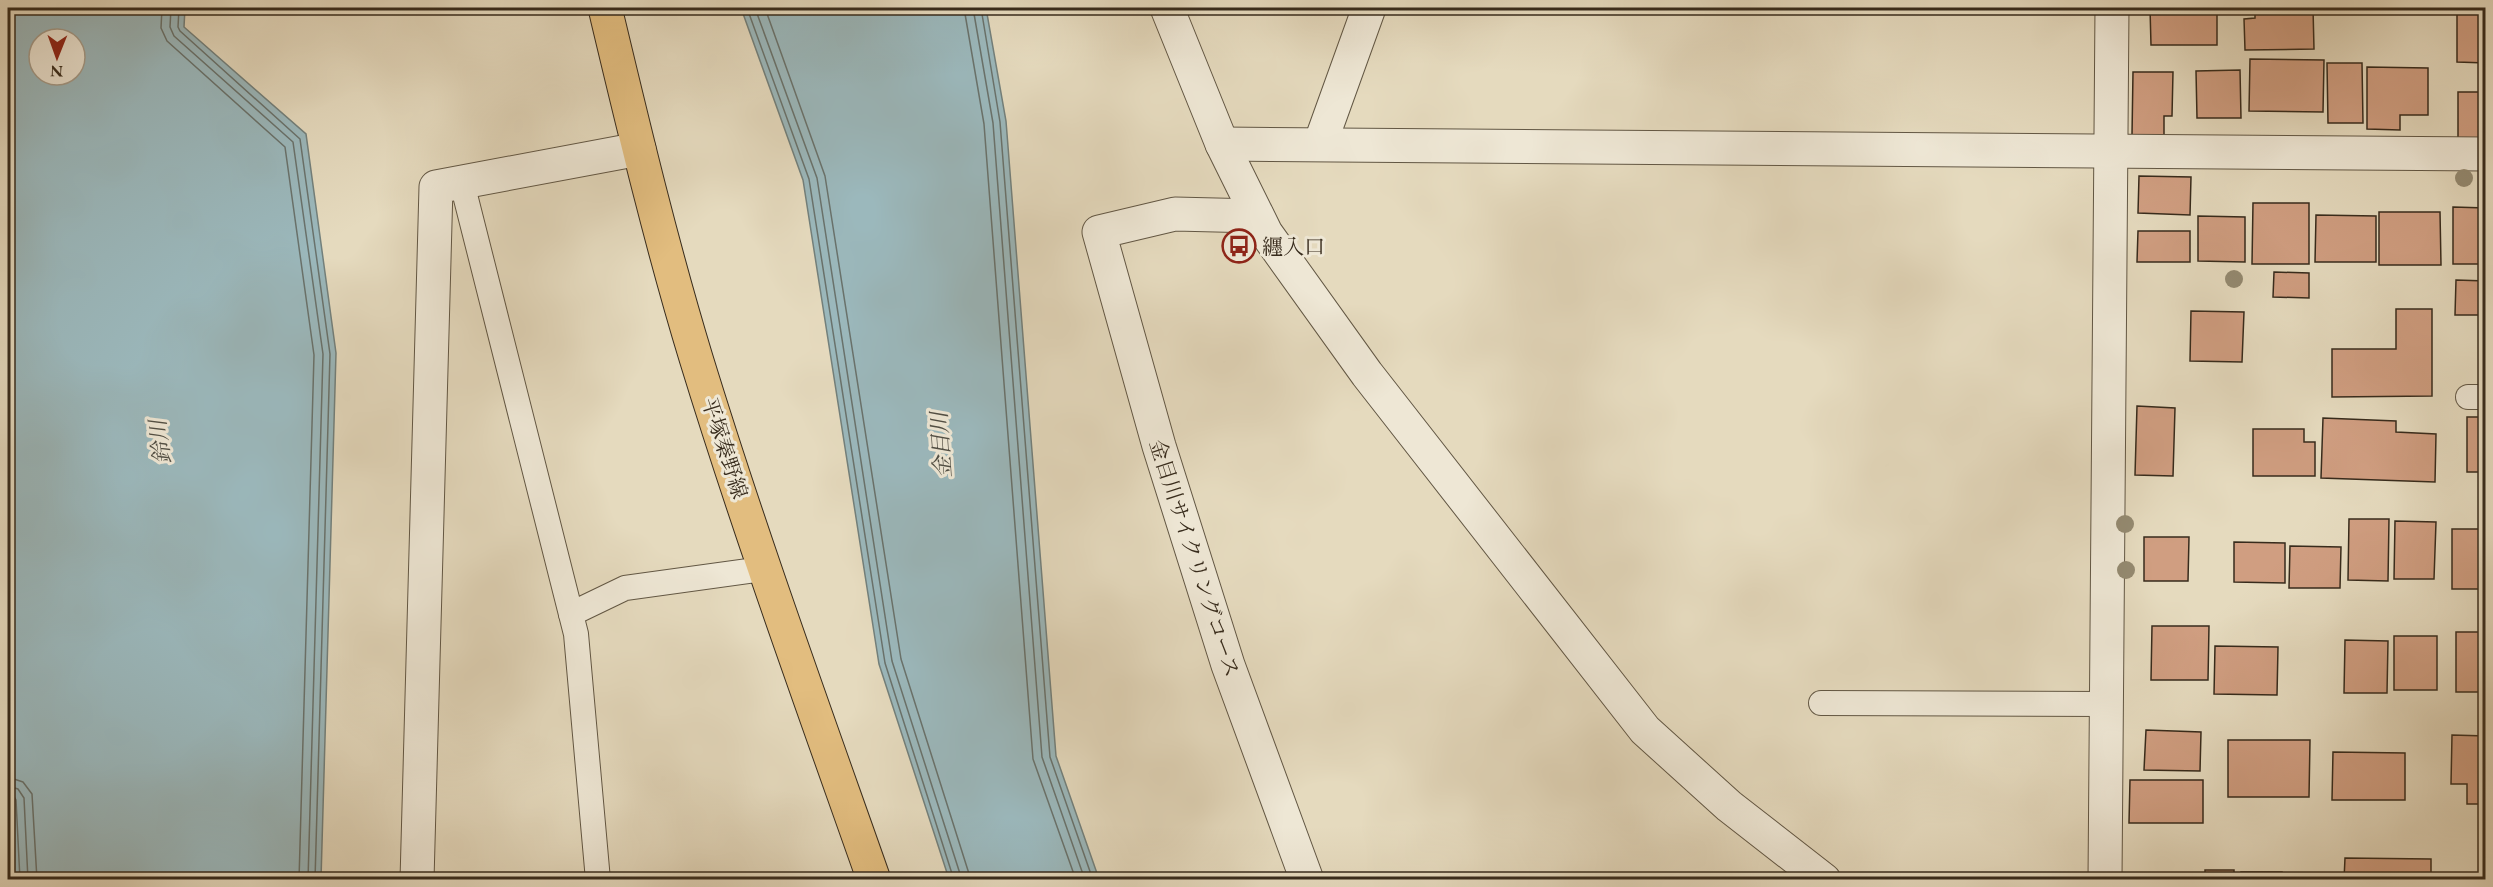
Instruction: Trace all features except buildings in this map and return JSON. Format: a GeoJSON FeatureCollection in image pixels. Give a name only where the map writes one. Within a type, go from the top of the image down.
{"type":"FeatureCollection","features":[{"type":"Feature","properties":{"kind":"main road","name":"平塚秦野線"},"geometry":{"type":"LineString","coordinates":[[604,8],[639,149],[696,356],[763,569],[874,879]]}},
{"type":"Feature","properties":{"kind":"street"},"geometry":{"type":"LineString","coordinates":[[1167,8],[1222,144],[1266,233],[1367,374],[1645,729],[1729,806],[1824,879]]}},
{"type":"Feature","properties":{"kind":"street"},"geometry":{"type":"LineString","coordinates":[[1320,144],[1369,8]]}},
{"type":"Feature","properties":{"kind":"street"},"geometry":{"type":"LineString","coordinates":[[2105,879],[2112,8]]}},
{"type":"Feature","properties":{"kind":"street"},"geometry":{"type":"LineString","coordinates":[[1222,144],[2486,154]]}},
{"type":"Feature","properties":{"kind":"street"},"geometry":{"type":"LineString","coordinates":[[417,879],[436,187],[639,149]]}},
{"type":"Feature","properties":{"kind":"street","name":"金目川サイクリングコース"},"geometry":{"type":"LineString","coordinates":[[1257,216],[1175,214],[1099,231],[1159,446],[1221,643],[1307,879]]}},
{"type":"Feature","properties":{"kind":"lane"},"geometry":{"type":"LineString","coordinates":[[462,183],[576,634],[598,879]]}},
{"type":"Feature","properties":{"kind":"lane"},"geometry":{"type":"LineString","coordinates":[[571,614],[626,588],[763,569]]}},
{"type":"Feature","properties":{"kind":"lane"},"geometry":{"type":"LineString","coordinates":[[1821,703],[2106,704]]}},
{"type":"Feature","properties":{"kind":"water","name":"鈴川"},"geometry":{"type":"Polygon","coordinates":[[[8,8],[185,8],[184,27],[306,134],[336,353],[321,879],[14,879],[8,740],[8,8]]]}},
{"type":"Feature","properties":{"kind":"water","name":"金目川"},"geometry":{"type":"Polygon","coordinates":[[[741,8],[986,8],[1006,121],[1056,756],[1099,879],[949,879],[879,664],[803,180],[741,8]]]}},
{"type":"Feature","properties":{"kind":"place","name":"纒入口"},"geometry":{"type":"Point","coordinates":[1239,246]}}]}
